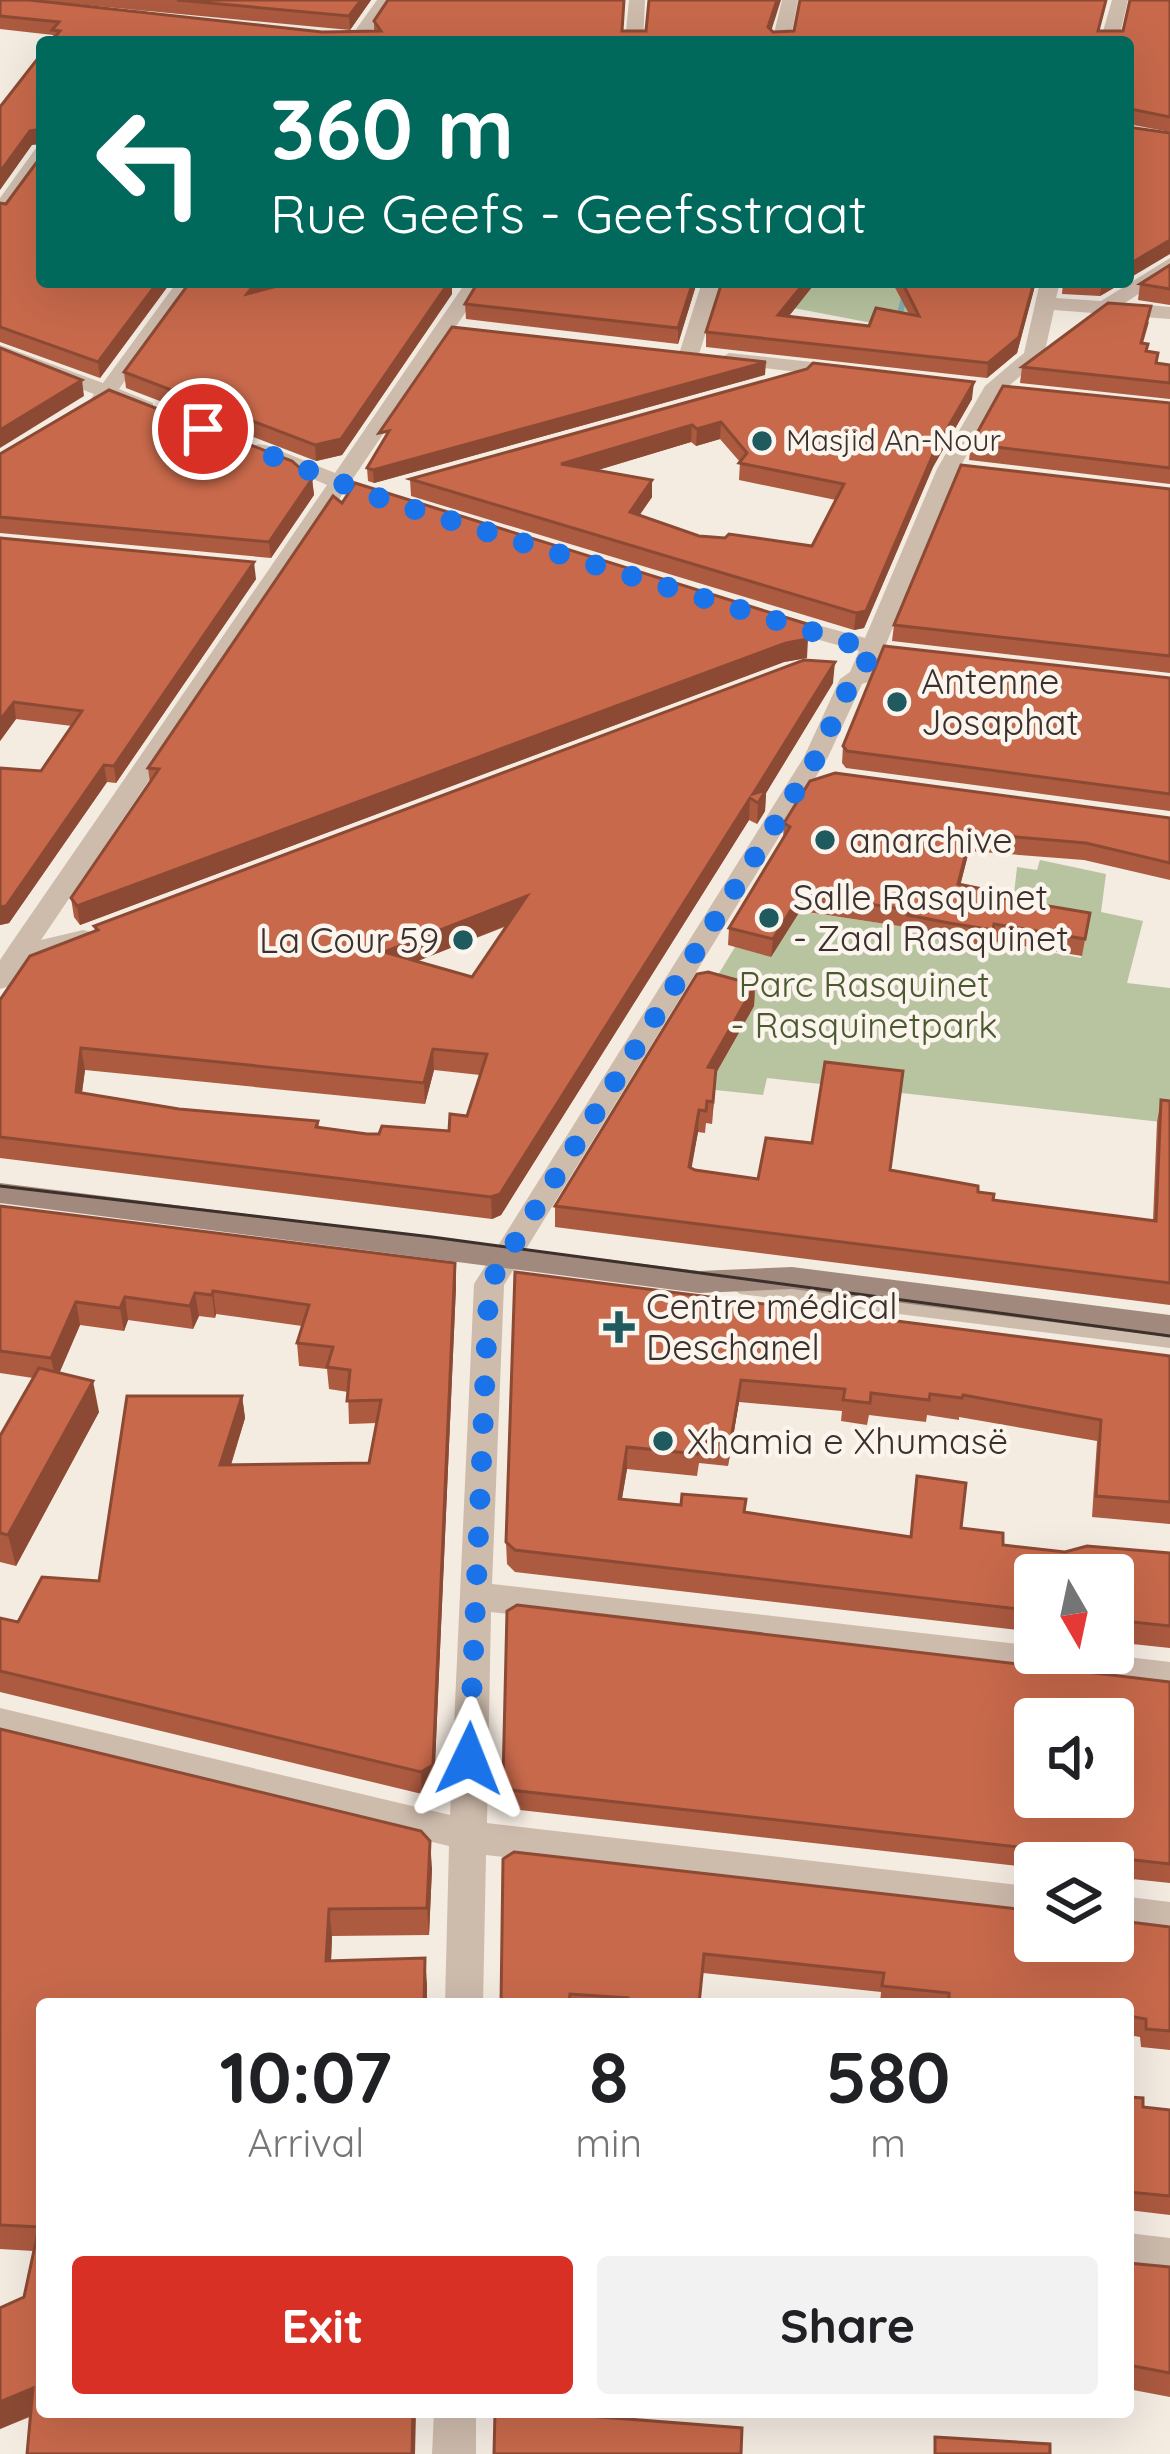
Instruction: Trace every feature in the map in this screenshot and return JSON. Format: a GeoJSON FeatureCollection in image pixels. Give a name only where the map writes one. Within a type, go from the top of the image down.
{"type":"FeatureCollection","features":[{"type":"Feature","properties":{"kind":"street"},"geometry":{"type":"LineString","coordinates":[[360,36],[385,0]]}},
{"type":"Feature","properties":{"kind":"street"},"geometry":{"type":"LineString","coordinates":[[634,36],[637,0]]}},
{"type":"Feature","properties":{"kind":"street"},"geometry":{"type":"LineString","coordinates":[[782,36],[790,0]]}},
{"type":"Feature","properties":{"kind":"street"},"geometry":{"type":"LineString","coordinates":[[1111,36],[1120,0]]}},
{"type":"Feature","properties":{"kind":"street"},"geometry":{"type":"LineString","coordinates":[[126,36],[139,8]]}},
{"type":"Feature","properties":{"kind":"street"},"geometry":{"type":"LineString","coordinates":[[112,14],[139,8],[163,19]]}},
{"type":"Feature","properties":{"kind":"street"},"geometry":{"type":"LineString","coordinates":[[0,211],[36,160]]}},
{"type":"Feature","properties":{"kind":"street"},"geometry":{"type":"LineString","coordinates":[[1108,306],[1170,264]]}},
{"type":"Feature","properties":{"kind":"street"},"geometry":{"type":"LineString","coordinates":[[78,416],[109,393],[183,288]]}},
{"type":"Feature","properties":{"kind":"street"},"geometry":{"type":"LineString","coordinates":[[2,975],[268,569],[456,329],[467,288]]}},
{"type":"Feature","properties":{"kind":"street"},"geometry":{"type":"LineString","coordinates":[[709,288],[678,353],[876,376]]}},
{"type":"Feature","properties":{"kind":"street"},"geometry":{"type":"LineString","coordinates":[[464,1998],[486,1298],[506,1256],[815,776],[832,728],[842,673],[860,676],[959,471],[982,388],[1034,355],[1048,292],[1108,306],[1170,313]]}},
{"type":"Feature","properties":{"kind":"street"},"geometry":{"type":"LineString","coordinates":[[0,351],[167,415]]}},
{"type":"Feature","properties":{"kind":"street"},"geometry":{"type":"LineString","coordinates":[[754,389],[798,377],[806,368]]}},
{"type":"Feature","properties":{"kind":"street"},"geometry":{"type":"LineString","coordinates":[[982,388],[1021,393]]}},
{"type":"Feature","properties":{"kind":"street"},"geometry":{"type":"LineString","coordinates":[[234,441],[375,495],[405,498]]}},
{"type":"Feature","properties":{"kind":"street"},"geometry":{"type":"LineString","coordinates":[[747,612],[872,650],[917,656]]}},
{"type":"Feature","properties":{"kind":"street"},"geometry":{"type":"LineString","coordinates":[[23,945],[52,950],[109,928]]}},
{"type":"Feature","properties":{"kind":"street"},"geometry":{"type":"LineString","coordinates":[[0,1193],[699,1282],[792,1278],[1170,1326]]}},
{"type":"Feature","properties":{"kind":"street"},"geometry":{"type":"LineString","coordinates":[[699,1282],[751,1305],[1170,1359]]}},
{"type":"Feature","properties":{"kind":"street"},"geometry":{"type":"LineString","coordinates":[[474,1596],[1170,1676]]}},
{"type":"Feature","properties":{"kind":"street"},"geometry":{"type":"LineString","coordinates":[[0,1723],[466,1836],[1014,1901]]}},
{"type":"Feature","properties":{"kind":"street"},"geometry":{"type":"LineString","coordinates":[[1134,1915],[1170,1919]]}},
{"type":"Feature","properties":{"kind":"street"},"geometry":{"type":"LineString","coordinates":[[1134,2254],[1170,2258]]}},
{"type":"Feature","properties":{"kind":"street"},"geometry":{"type":"LineString","coordinates":[[454,2418],[454,2454]]}},
{"type":"Feature","properties":{"kind":"lane"},"geometry":{"type":"LineString","coordinates":[[699,1282],[1170,1341]]}},
{"type":"Feature","properties":{"kind":"green space"},"geometry":{"type":"Polygon","coordinates":[[[790,288],[922,288],[914,331],[783,306],[790,288]]]}},
{"type":"Feature","properties":{"kind":"green space","name":"Parc Rasquinet - Rasquinetpark"},"geometry":{"type":"Polygon","coordinates":[[[1040,860],[1106,874],[1101,912],[1143,921],[1127,983],[1170,988],[1170,1123],[767,1078],[763,1095],[706,1089],[707,993],[735,947],[798,911],[907,927],[911,934],[990,947],[991,941],[1081,958],[1087,928],[1012,912],[1017,867],[1037,870],[1040,860]]]}},
{"type":"Feature","properties":{"kind":"building"},"geometry":{"type":"Polygon","coordinates":[[[0,0],[29,0],[322,32],[381,31],[374,21],[388,0],[624,0],[622,31],[646,31],[649,0],[777,0],[768,27],[773,32],[794,31],[800,0],[1106,0],[1098,31],[1123,31],[1130,0],[1170,0],[1170,117],[1134,110],[1134,36],[56,36],[60,31],[52,30],[59,22],[0,16],[0,0]]]}},
{"type":"Feature","properties":{"kind":"building"},"geometry":{"type":"Polygon","coordinates":[[[177,0],[361,0],[349,16],[177,0]]]}},
{"type":"Feature","properties":{"kind":"building"},"geometry":{"type":"Polygon","coordinates":[[[36,61],[36,130],[30,131],[0,172],[0,107],[36,61]]]}},
{"type":"Feature","properties":{"kind":"building"},"geometry":{"type":"Polygon","coordinates":[[[1134,128],[1170,133],[1170,240],[1134,261],[1134,128]]]}},
{"type":"Feature","properties":{"kind":"building"},"geometry":{"type":"Polygon","coordinates":[[[36,163],[36,288],[154,288],[98,362],[0,327],[0,203],[6,204],[36,163]]]}},
{"type":"Feature","properties":{"kind":"building"},"geometry":{"type":"Polygon","coordinates":[[[1170,265],[1170,289],[1140,284],[1170,265]]]}},
{"type":"Feature","properties":{"kind":"building"},"geometry":{"type":"Polygon","coordinates":[[[186,288],[252,288],[247,294],[270,288],[445,288],[341,439],[315,445],[124,372],[186,288]]]}},
{"type":"Feature","properties":{"kind":"building"},"geometry":{"type":"Polygon","coordinates":[[[474,288],[691,288],[678,328],[465,304],[474,288]]]}},
{"type":"Feature","properties":{"kind":"building"},"geometry":{"type":"Polygon","coordinates":[[[720,288],[800,288],[778,315],[869,326],[876,308],[919,316],[905,288],[1032,288],[1019,337],[988,363],[706,332],[720,288]]]}},
{"type":"Feature","properties":{"kind":"building"},"geometry":{"type":"Polygon","coordinates":[[[1108,303],[1151,306],[1141,343],[1148,344],[1146,351],[1158,353],[1156,363],[1170,365],[1170,383],[1022,367],[1108,303]]]}},
{"type":"Feature","properties":{"kind":"building"},"geometry":{"type":"Polygon","coordinates":[[[452,327],[766,362],[367,468],[389,431],[379,433],[452,327]]]}},
{"type":"Feature","properties":{"kind":"building"},"geometry":{"type":"Polygon","coordinates":[[[0,348],[82,380],[0,430],[0,348]]]}},
{"type":"Feature","properties":{"kind":"building"},"geometry":{"type":"Polygon","coordinates":[[[813,363],[974,382],[935,450],[866,611],[856,613],[410,479],[807,369],[813,363]],[[721,422],[697,429],[692,425],[561,464],[652,480],[630,512],[699,536],[725,538],[729,534],[812,546],[844,484],[739,463],[747,453],[721,422]]]}},
{"type":"Feature","properties":{"kind":"building"},"geometry":{"type":"Polygon","coordinates":[[[1003,386],[1170,403],[1170,468],[971,444],[1003,386]]]}},
{"type":"Feature","properties":{"kind":"building"},"geometry":{"type":"Polygon","coordinates":[[[109,390],[292,461],[312,479],[269,542],[0,517],[0,454],[109,390]]]}},
{"type":"Feature","properties":{"kind":"building"},"geometry":{"type":"Polygon","coordinates":[[[961,465],[1170,489],[1170,656],[894,625],[961,465]]]}},
{"type":"Feature","properties":{"kind":"building"},"geometry":{"type":"Polygon","coordinates":[[[355,483],[807,624],[808,639],[786,643],[77,906],[71,898],[159,769],[148,768],[333,496],[342,503],[355,483]]]}},
{"type":"Feature","properties":{"kind":"building"},"geometry":{"type":"Polygon","coordinates":[[[0,538],[254,562],[114,766],[104,765],[6,906],[0,907],[0,768],[41,771],[82,711],[14,702],[0,720],[0,538]]]}},
{"type":"Feature","properties":{"kind":"building"},"geometry":{"type":"Polygon","coordinates":[[[884,646],[1170,678],[1170,794],[847,751],[843,746],[884,646]]]}},
{"type":"Feature","properties":{"kind":"building"},"geometry":{"type":"Polygon","coordinates":[[[804,660],[835,662],[753,794],[766,790],[758,803],[750,798],[500,1194],[491,1197],[0,1137],[0,1000],[30,956],[98,930],[94,926],[804,660]],[[527,896],[384,952],[472,977],[527,896]],[[81,1048],[76,1092],[179,1109],[318,1121],[316,1127],[367,1134],[379,1134],[382,1126],[449,1131],[450,1114],[467,1116],[487,1054],[433,1049],[424,1083],[81,1048]]]}},
{"type":"Feature","properties":{"kind":"building"},"geometry":{"type":"Polygon","coordinates":[[[835,773],[1170,818],[1170,863],[1086,843],[971,833],[958,884],[998,892],[995,897],[1090,913],[1085,939],[994,924],[993,930],[908,915],[909,910],[801,894],[773,939],[729,928],[790,827],[784,823],[810,781],[835,773]]]}},
{"type":"Feature","properties":{"kind":"building"},"geometry":{"type":"Polygon","coordinates":[[[708,972],[755,985],[708,1067],[716,1068],[713,1102],[707,1101],[706,1111],[699,1110],[689,1167],[758,1179],[766,1138],[812,1143],[825,1062],[903,1071],[890,1170],[978,1186],[978,1192],[994,1194],[993,1200],[1156,1221],[1161,1100],[1170,1101],[1170,1283],[555,1206],[697,974],[708,972]]]}},
{"type":"Feature","properties":{"kind":"building"},"geometry":{"type":"Polygon","coordinates":[[[0,1206],[455,1263],[433,1765],[421,1772],[0,1671],[0,1618],[18,1622],[42,1577],[99,1581],[127,1396],[242,1396],[220,1465],[369,1463],[381,1400],[347,1401],[350,1370],[327,1367],[333,1347],[297,1343],[309,1305],[213,1291],[212,1295],[195,1293],[190,1306],[125,1297],[120,1308],[76,1302],[51,1358],[0,1351],[0,1206]]]}},
{"type":"Feature","properties":{"kind":"building"},"geometry":{"type":"Polygon","coordinates":[[[515,1272],[1170,1356],[1170,1502],[1096,1496],[1101,1420],[963,1395],[930,1394],[929,1400],[871,1393],[870,1403],[843,1400],[845,1389],[741,1380],[730,1445],[700,1441],[698,1454],[627,1447],[619,1499],[681,1505],[682,1494],[746,1499],[744,1512],[911,1537],[917,1476],[966,1483],[961,1528],[1003,1533],[1003,1545],[1065,1552],[1087,1546],[1170,1553],[1170,1626],[1134,1622],[1134,1554],[1014,1554],[1014,1609],[515,1550],[506,1542],[515,1272]]]}},
{"type":"Feature","properties":{"kind":"building"},"geometry":{"type":"Polygon","coordinates":[[[39,1368],[93,1381],[8,1535],[0,1533],[0,1436],[39,1368]]]}},
{"type":"Feature","properties":{"kind":"building"},"geometry":{"type":"Polygon","coordinates":[[[517,1605],[1014,1664],[1014,1674],[1102,1674],[1170,1682],[1170,1864],[1134,1860],[1134,1842],[1014,1842],[1014,1847],[510,1790],[503,1780],[507,1611],[517,1605]]]}},
{"type":"Feature","properties":{"kind":"building"},"geometry":{"type":"Polygon","coordinates":[[[0,1729],[421,1831],[430,1841],[427,1908],[329,1909],[326,1961],[425,1958],[424,1998],[36,1998],[36,2227],[0,2225],[0,1729]]]}},
{"type":"Feature","properties":{"kind":"building"},"geometry":{"type":"Polygon","coordinates":[[[514,1852],[1014,1909],[1014,1962],[1134,1962],[1134,1923],[1170,1927],[1170,2031],[1146,2029],[1146,2019],[1134,2017],[1134,1998],[949,1998],[949,1993],[882,1986],[884,1973],[704,1954],[700,1998],[570,1994],[570,1998],[501,1998],[503,1859],[514,1852]]]}},
{"type":"Feature","properties":{"kind":"building"},"geometry":{"type":"Polygon","coordinates":[[[1134,2097],[1143,2098],[1143,2107],[1170,2110],[1170,2196],[1134,2193],[1134,2097]]]}},
{"type":"Feature","properties":{"kind":"building"},"geometry":{"type":"Polygon","coordinates":[[[36,2241],[36,2418],[413,2418],[412,2454],[27,2454],[33,2388],[0,2402],[0,2308],[24,2297],[36,2241]]]}},
{"type":"Feature","properties":{"kind":"building"},"geometry":{"type":"Polygon","coordinates":[[[1134,2264],[1170,2267],[1170,2373],[1134,2366],[1134,2264]]]}},
{"type":"Feature","properties":{"kind":"building"},"geometry":{"type":"Polygon","coordinates":[[[495,2418],[614,2418],[742,2428],[741,2454],[494,2454],[495,2418]]]}},
{"type":"Feature","properties":{"kind":"building"},"geometry":{"type":"Polygon","coordinates":[[[935,2437],[1050,2444],[1050,2454],[935,2454],[935,2437]]]}},
{"type":"Feature","properties":{"kind":"waterway"},"geometry":{"type":"LineString","coordinates":[[901,310],[904,298]]}},
{"type":"Feature","properties":{"kind":"tram line"},"geometry":{"type":"LineString","coordinates":[[0,1186],[432,1237],[1170,1336]]}},
{"type":"Feature","properties":{"kind":"place","name":"Masjid An-Nour"},"geometry":{"type":"Point","coordinates":[762,441]}},
{"type":"Feature","properties":{"kind":"place","name":"Antenne Josaphat"},"geometry":{"type":"Point","coordinates":[897,702]}},
{"type":"Feature","properties":{"kind":"place","name":"anarchive"},"geometry":{"type":"Point","coordinates":[825,840]}},
{"type":"Feature","properties":{"kind":"place","name":"Salle Rasquinet - Zaal Rasquinet"},"geometry":{"type":"Point","coordinates":[769,918]}},
{"type":"Feature","properties":{"kind":"place","name":"La Cour 59"},"geometry":{"type":"Point","coordinates":[463,940]}},
{"type":"Feature","properties":{"kind":"place","name":"Centre médical Deschanel"},"geometry":{"type":"Point","coordinates":[619,1327]}},
{"type":"Feature","properties":{"kind":"place","name":"Xhamia e Xhumasë"},"geometry":{"type":"Point","coordinates":[663,1441]}},
{"type":"Feature","properties":{"kind":"route"},"geometry":{"type":"LineString","coordinates":[[203,429],[387,501],[872,650],[860,676],[852,680],[817,757],[489,1284],[469,1759]]}}]}
